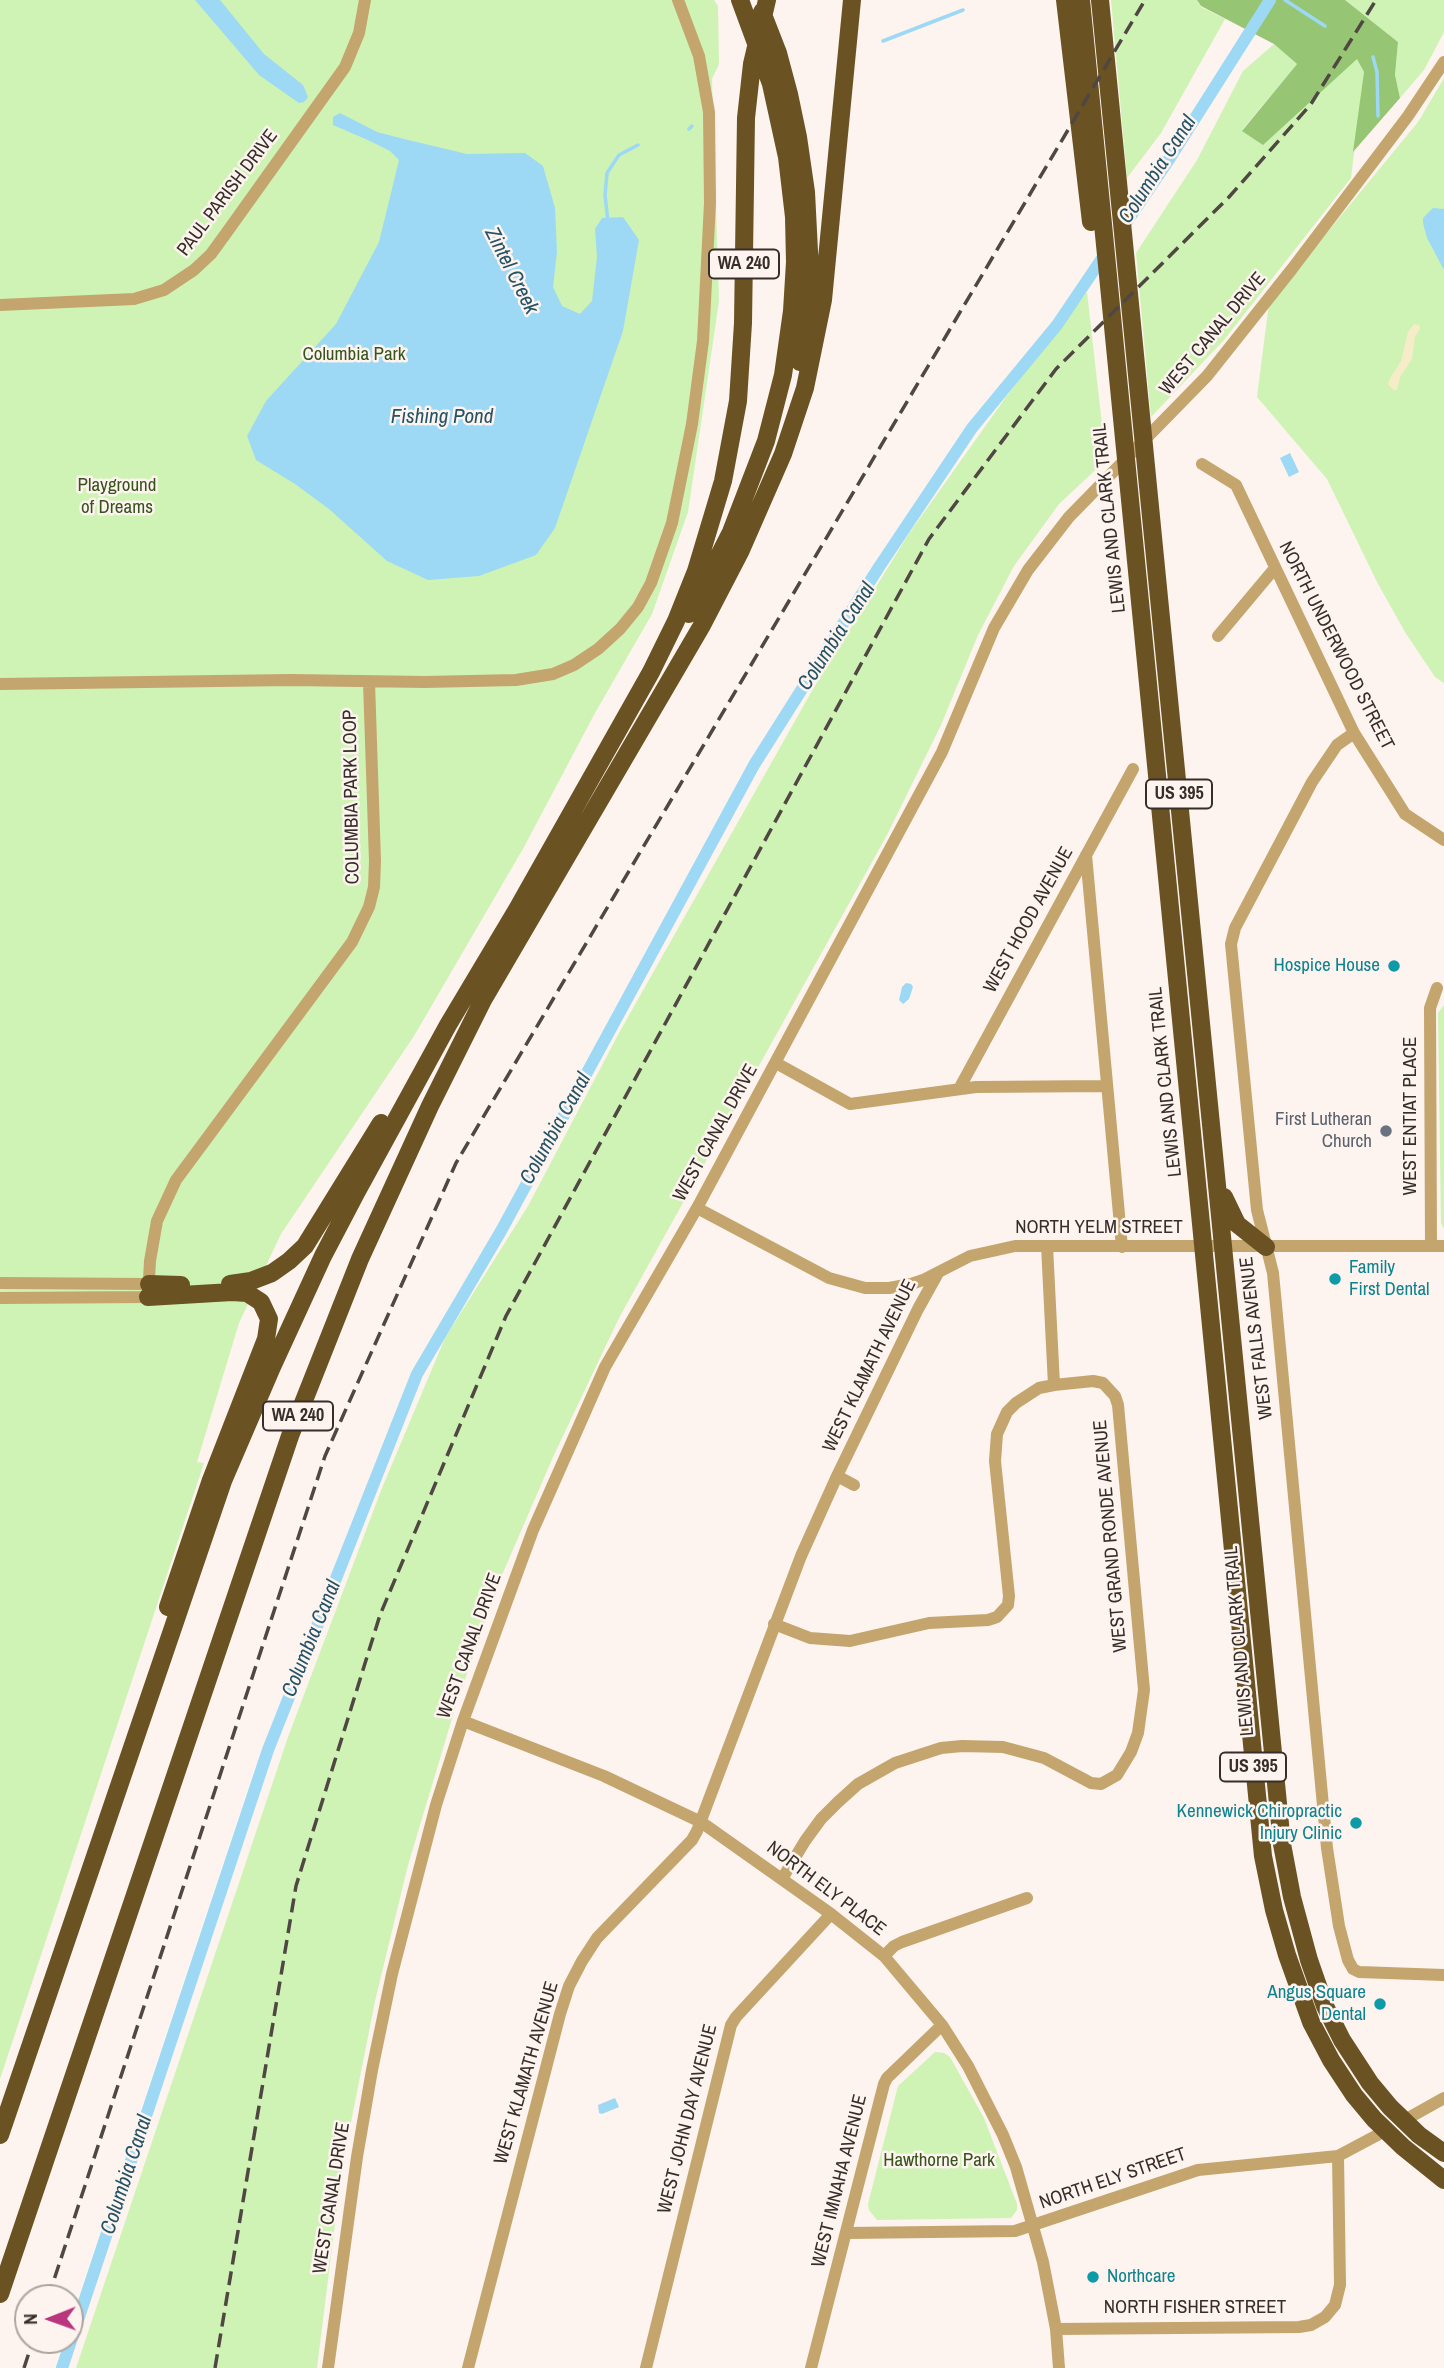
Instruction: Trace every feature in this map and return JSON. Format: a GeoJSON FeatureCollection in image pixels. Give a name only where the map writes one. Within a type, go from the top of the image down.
{"type":"FeatureCollection","features":[{"type":"Feature","properties":{"kind":"highway"},"geometry":{"type":"LineString","coordinates":[[636,701],[681,629],[712,572],[740,511],[770,428],[787,352],[795,262],[794,217],[787,157],[771,84],[740,0]]}},
{"type":"Feature","properties":{"kind":"highway"},"geometry":{"type":"LineString","coordinates":[[719,593],[761,494],[784,429],[799,370],[809,290],[808,212],[799,137],[783,70],[757,0]]}},
{"type":"Feature","properties":{"kind":"highway","name":"WA 240"},"geometry":{"type":"LineString","coordinates":[[0,2136],[223,1481],[272,1367],[323,1256],[449,1025],[636,701],[667,640],[695,571],[714,514],[731,441],[741,362],[744,157],[752,64],[767,0]]}},
{"type":"Feature","properties":{"kind":"highway","name":"WA 240"},"geometry":{"type":"LineString","coordinates":[[0,2294],[282,1461],[356,1268],[425,1117],[483,1000],[719,593],[777,468],[805,388],[818,332],[852,0]]}},
{"type":"Feature","properties":{"kind":"highway"},"geometry":{"type":"LineString","coordinates":[[838,151],[862,0]]}},
{"type":"Feature","properties":{"kind":"highway"},"geometry":{"type":"LineString","coordinates":[[1065,0],[1076,28]]}},
{"type":"Feature","properties":{"kind":"highway","name":"LEWIS AND CLARK TRAIL"},"geometry":{"type":"LineString","coordinates":[[1081,0],[1076,28],[1115,346],[1258,1815],[1270,1891],[1287,1955],[1311,2022],[1341,2077],[1385,2131]]}},
{"type":"Feature","properties":{"kind":"highway","name":"LEWIS AND CLARK TRAIL"},"geometry":{"type":"LineString","coordinates":[[1101,3],[1275,1784],[1286,1868],[1309,1960],[1333,2024],[1365,2076],[1403,2121]]}},
{"type":"Feature","properties":{"kind":"highway"},"geometry":{"type":"LineString","coordinates":[[148,1291],[241,1283],[262,1277],[289,1261],[305,1246],[324,1219],[385,1117],[449,1025]]}},
{"type":"Feature","properties":{"kind":"highway"},"geometry":{"type":"LineString","coordinates":[[1217,1181],[1234,1220],[1266,1247]]}},
{"type":"Feature","properties":{"kind":"highway"},"geometry":{"type":"LineString","coordinates":[[122,1777],[156,1642],[189,1541],[266,1339],[268,1327],[265,1307],[258,1298],[247,1293],[148,1291]]}},
{"type":"Feature","properties":{"kind":"highway","name":"US 395"},"geometry":{"type":"LineString","coordinates":[[1403,2121],[1444,2153]]}},
{"type":"Feature","properties":{"kind":"highway","name":"US 395"},"geometry":{"type":"LineString","coordinates":[[1385,2131],[1444,2180]]}},
{"type":"Feature","properties":{"kind":"street","name":"PAUL PARISH DRIVE"},"geometry":{"type":"LineString","coordinates":[[0,305],[134,299],[164,290],[183,279],[211,254],[350,57],[362,23],[365,0]]}},
{"type":"Feature","properties":{"kind":"street"},"geometry":{"type":"LineString","coordinates":[[369,682],[506,680],[543,676],[564,670],[585,659],[620,629],[638,607],[651,583],[672,523],[692,424],[703,341],[708,261],[709,112],[699,56],[678,0]]}},
{"type":"Feature","properties":{"kind":"street","name":"WEST CANAL DRIVE"},"geometry":{"type":"LineString","coordinates":[[328,2368],[357,2157],[392,1974],[436,1805],[463,1721],[533,1530],[606,1367],[697,1208],[942,752],[994,628],[1028,570],[1069,517],[1207,376],[1292,270],[1408,116],[1444,62]]}},
{"type":"Feature","properties":{"kind":"street","name":"NORTH UNDERWOOD STREET"},"geometry":{"type":"LineString","coordinates":[[1202,464],[1236,485],[1354,733],[1405,814],[1444,840]]}},
{"type":"Feature","properties":{"kind":"street"},"geometry":{"type":"LineString","coordinates":[[1218,636],[1275,568]]}},
{"type":"Feature","properties":{"kind":"street","name":"COLUMBIA PARK LOOP"},"geometry":{"type":"LineString","coordinates":[[0,684],[291,680],[369,682],[375,861],[374,887],[369,907],[352,942],[176,1180],[157,1221],[148,1291]]}},
{"type":"Feature","properties":{"kind":"street","name":"WEST FALLS AVENUE"},"geometry":{"type":"LineString","coordinates":[[1354,733],[1337,745],[1312,782],[1235,928],[1231,944],[1255,1194],[1273,1273],[1329,1867],[1344,1946],[1350,1963],[1356,1970],[1367,1974],[1444,1975]]}},
{"type":"Feature","properties":{"kind":"street","name":"WEST HOOD AVENUE"},"geometry":{"type":"LineString","coordinates":[[959,1089],[1133,769]]}},
{"type":"Feature","properties":{"kind":"street"},"geometry":{"type":"LineString","coordinates":[[1086,855],[1122,1247]]}},
{"type":"Feature","properties":{"kind":"street","name":"WEST ENTIAT PLACE"},"geometry":{"type":"LineString","coordinates":[[1437,988],[1430,1008],[1437,1246]]}},
{"type":"Feature","properties":{"kind":"street"},"geometry":{"type":"LineString","coordinates":[[776,1063],[850,1104],[976,1087],[1107,1086]]}},
{"type":"Feature","properties":{"kind":"street","name":"NORTH YELM STREET"},"geometry":{"type":"LineString","coordinates":[[697,1208],[800,1264],[853,1286],[889,1288],[911,1284],[959,1261],[988,1251],[1015,1246],[1437,1246]]}},
{"type":"Feature","properties":{"kind":"street"},"geometry":{"type":"LineString","coordinates":[[774,1624],[810,1638],[850,1640],[929,1623],[988,1620],[1008,1605],[995,1461],[997,1434],[1007,1412],[1016,1403],[1039,1388],[1054,1385],[1047,1246]]}},
{"type":"Feature","properties":{"kind":"street","name":"WEST KLAMATH AVENUE"},"geometry":{"type":"LineString","coordinates":[[468,2368],[569,1986],[597,1938],[692,1840],[801,1556],[837,1476],[938,1273]]}},
{"type":"Feature","properties":{"kind":"street"},"geometry":{"type":"LineString","coordinates":[[0,1283],[148,1291]]}},
{"type":"Feature","properties":{"kind":"street"},"geometry":{"type":"LineString","coordinates":[[0,1298],[148,1291]]}},
{"type":"Feature","properties":{"kind":"street","name":"WEST GRAND RONDE AVENUE"},"geometry":{"type":"LineString","coordinates":[[782,1879],[821,1819],[838,1802],[875,1773],[916,1755],[962,1746],[1003,1747],[1044,1758],[1091,1783],[1105,1782],[1117,1775],[1131,1752],[1142,1710],[1144,1690],[1118,1405],[1115,1396],[1102,1383],[1093,1381],[1054,1385]]}},
{"type":"Feature","properties":{"kind":"street","name":"WEST KLAMATH AVENUE"},"geometry":{"type":"LineString","coordinates":[[837,1476],[854,1485]]}},
{"type":"Feature","properties":{"kind":"street","name":"NORTH ELY PLACE"},"geometry":{"type":"LineString","coordinates":[[463,1721],[604,1776],[701,1822],[831,1914],[884,1956],[942,2025],[968,2066],[1016,2166],[1034,2226]]}},
{"type":"Feature","properties":{"kind":"street"},"geometry":{"type":"LineString","coordinates":[[884,1956],[902,1942],[1027,1898]]}},
{"type":"Feature","properties":{"kind":"street","name":"WEST JOHN DAY AVENUE"},"geometry":{"type":"LineString","coordinates":[[646,2368],[731,2025],[831,1914]]}},
{"type":"Feature","properties":{"kind":"street","name":"WEST IMNAHA AVENUE"},"geometry":{"type":"LineString","coordinates":[[811,2368],[884,2084],[942,2025]]}},
{"type":"Feature","properties":{"kind":"street"},"geometry":{"type":"LineString","coordinates":[[1403,2121],[1444,2098]]}},
{"type":"Feature","properties":{"kind":"street","name":"NORTH ELY STREET"},"geometry":{"type":"LineString","coordinates":[[847,2233],[1015,2231],[1198,2170],[1338,2156],[1385,2131]]}},
{"type":"Feature","properties":{"kind":"street","name":"NORTH FISHER STREET"},"geometry":{"type":"LineString","coordinates":[[1056,2329],[1299,2327],[1318,2321],[1331,2312],[1340,2285],[1338,2156]]}},
{"type":"Feature","properties":{"kind":"street"},"geometry":{"type":"LineString","coordinates":[[1034,2226],[1056,2329],[1059,2368]]}},
{"type":"Feature","properties":{"kind":"green space","name":"Columbia Park"},"geometry":{"type":"Polygon","coordinates":[[[0,0],[714,0],[718,6],[719,64],[712,79],[719,301],[688,512],[652,614],[595,713],[524,847],[414,1036],[281,1234],[239,1323],[197,1462],[204,1463],[0,2079],[0,0]]]}},
{"type":"Feature","properties":{"kind":"green space"},"geometry":{"type":"Polygon","coordinates":[[[1111,0],[1197,0],[1201,7],[1225,19],[1161,133],[1127,178],[1111,0]]]}},
{"type":"Feature","properties":{"kind":"green space"},"geometry":{"type":"Polygon","coordinates":[[[1197,0],[1345,0],[1398,42],[1395,75],[1400,98],[1353,152],[1364,72],[1357,59],[1263,145],[1242,131],[1297,64],[1274,44],[1201,6],[1197,0]]]}},
{"type":"Feature","properties":{"kind":"green space"},"geometry":{"type":"Polygon","coordinates":[[[1345,0],[1444,0],[1444,32],[1424,70],[1400,98],[1395,75],[1398,42],[1345,0]]]}},
{"type":"Feature","properties":{"kind":"green space"},"geometry":{"type":"Polygon","coordinates":[[[1274,44],[1297,64],[1242,130],[1357,58],[1364,72],[1351,178],[1224,340],[1151,417],[1136,253],[1197,160],[1243,71],[1274,44]]]}},
{"type":"Feature","properties":{"kind":"green space"},"geometry":{"type":"Polygon","coordinates":[[[1444,78],[1444,683],[1435,677],[1405,632],[1377,582],[1327,479],[1257,397],[1269,303],[1418,122],[1444,78]]]}},
{"type":"Feature","properties":{"kind":"green space"},"geometry":{"type":"Polygon","coordinates":[[[1087,292],[1106,460],[1059,504],[1014,566],[978,635],[941,725],[887,835],[619,1318],[553,1457],[502,1575],[457,1702],[408,1865],[375,2001],[342,2168],[317,2368],[76,2368],[81,2354],[84,2354],[84,2344],[288,1737],[382,1488],[445,1338],[528,1206],[619,1033],[813,689],[908,535],[1006,397],[1087,292]]]}},
{"type":"Feature","properties":{"kind":"green space"},"geometry":{"type":"Polygon","coordinates":[[[1444,1005],[1444,1229],[1441,1223],[1438,1013],[1444,1005]]]}},
{"type":"Feature","properties":{"kind":"green space","name":"Hawthorne Park"},"geometry":{"type":"Polygon","coordinates":[[[935,2052],[950,2057],[984,2118],[1017,2204],[1017,2210],[1011,2218],[877,2220],[869,2210],[868,2204],[898,2086],[935,2052]]]}},
{"type":"Feature","properties":{"kind":"sand"},"geometry":{"type":"Polygon","coordinates":[[[1414,324],[1419,325],[1420,329],[1415,337],[1412,359],[1400,377],[1397,390],[1394,390],[1388,385],[1390,378],[1401,361],[1408,332],[1414,324]]]}},
{"type":"Feature","properties":{"kind":"water"},"geometry":{"type":"Polygon","coordinates":[[[195,0],[220,0],[264,54],[303,85],[308,97],[304,102],[299,103],[259,75],[195,0]]]}},
{"type":"Feature","properties":{"kind":"water","name":"Fishing Pond"},"geometry":{"type":"Polygon","coordinates":[[[340,113],[377,132],[467,154],[525,153],[543,166],[555,208],[557,252],[553,287],[562,306],[580,314],[592,301],[597,257],[595,229],[602,218],[623,217],[639,240],[623,331],[555,528],[536,555],[479,576],[428,580],[387,561],[329,509],[256,460],[247,436],[266,401],[336,324],[379,242],[399,160],[390,151],[333,125],[333,117],[340,113]]]}},
{"type":"Feature","properties":{"kind":"water"},"geometry":{"type":"Polygon","coordinates":[[[1433,208],[1444,209],[1444,270],[1427,238],[1423,223],[1423,218],[1433,208]]]}},
{"type":"Feature","properties":{"kind":"water"},"geometry":{"type":"Polygon","coordinates":[[[1290,453],[1299,472],[1289,477],[1280,458],[1290,453]]]}},
{"type":"Feature","properties":{"kind":"water"},"geometry":{"type":"Polygon","coordinates":[[[906,983],[913,987],[909,999],[903,1004],[899,1000],[902,987],[906,983]]]}},
{"type":"Feature","properties":{"kind":"water"},"geometry":{"type":"Polygon","coordinates":[[[615,2098],[619,2107],[599,2113],[598,2105],[615,2098]]]}},
{"type":"Feature","properties":{"kind":"waterway","name":"Columbia Canal"},"geometry":{"type":"LineString","coordinates":[[1121,230],[1270,0]]}},
{"type":"Feature","properties":{"kind":"waterway","name":"Zintel Creek"},"geometry":{"type":"LineString","coordinates":[[1285,0],[1325,26]]}},
{"type":"Feature","properties":{"kind":"waterway","name":"Zintel Creek"},"geometry":{"type":"LineString","coordinates":[[883,41],[963,10]]}},
{"type":"Feature","properties":{"kind":"waterway","name":"Zintel Creek"},"geometry":{"type":"LineString","coordinates":[[1373,57],[1377,72],[1378,116]]}},
{"type":"Feature","properties":{"kind":"waterway","name":"Zintel Creek"},"geometry":{"type":"LineString","coordinates":[[689,129],[692,126]]}},
{"type":"Feature","properties":{"kind":"waterway","name":"Zintel Creek"},"geometry":{"type":"LineString","coordinates":[[608,222],[605,195],[607,173],[619,155],[638,145]]}},
{"type":"Feature","properties":{"kind":"waterway","name":"Columbia Canal"},"geometry":{"type":"LineString","coordinates":[[62,2368],[268,1750],[417,1374],[501,1231],[754,765],[879,567],[972,428],[1057,325],[1107,251]]}},
{"type":"Feature","properties":{"kind":"railway"},"geometry":{"type":"LineString","coordinates":[[53,2284],[325,1456],[456,1163],[1145,0]]}},
{"type":"Feature","properties":{"kind":"railway"},"geometry":{"type":"LineString","coordinates":[[215,2368],[296,1886],[380,1615],[506,1316],[929,539],[1056,369],[1229,197],[1311,104],[1376,0]]}},
{"type":"Feature","properties":{"kind":"railway"},"geometry":{"type":"LineString","coordinates":[[24,2368],[28,2354]]}},
{"type":"Feature","properties":{"kind":"place","name":"Hospice House"},"geometry":{"type":"Point","coordinates":[1394,966]}},
{"type":"Feature","properties":{"kind":"place","name":"First Lutheran Church"},"geometry":{"type":"Point","coordinates":[1386,1131]}},
{"type":"Feature","properties":{"kind":"place","name":"Family First Dental"},"geometry":{"type":"Point","coordinates":[1335,1279]}},
{"type":"Feature","properties":{"kind":"place","name":"Kennewick Chiropractic Injury Clinic"},"geometry":{"type":"Point","coordinates":[1356,1823]}},
{"type":"Feature","properties":{"kind":"place","name":"Angus Square Dental"},"geometry":{"type":"Point","coordinates":[1380,2004]}},
{"type":"Feature","properties":{"kind":"place","name":"Northcare"},"geometry":{"type":"Point","coordinates":[1093,2277]}},
{"type":"Feature","properties":{"kind":"park label","name":"Playground of Dreams"},"geometry":{"type":"Point","coordinates":[117,497]}}]}
